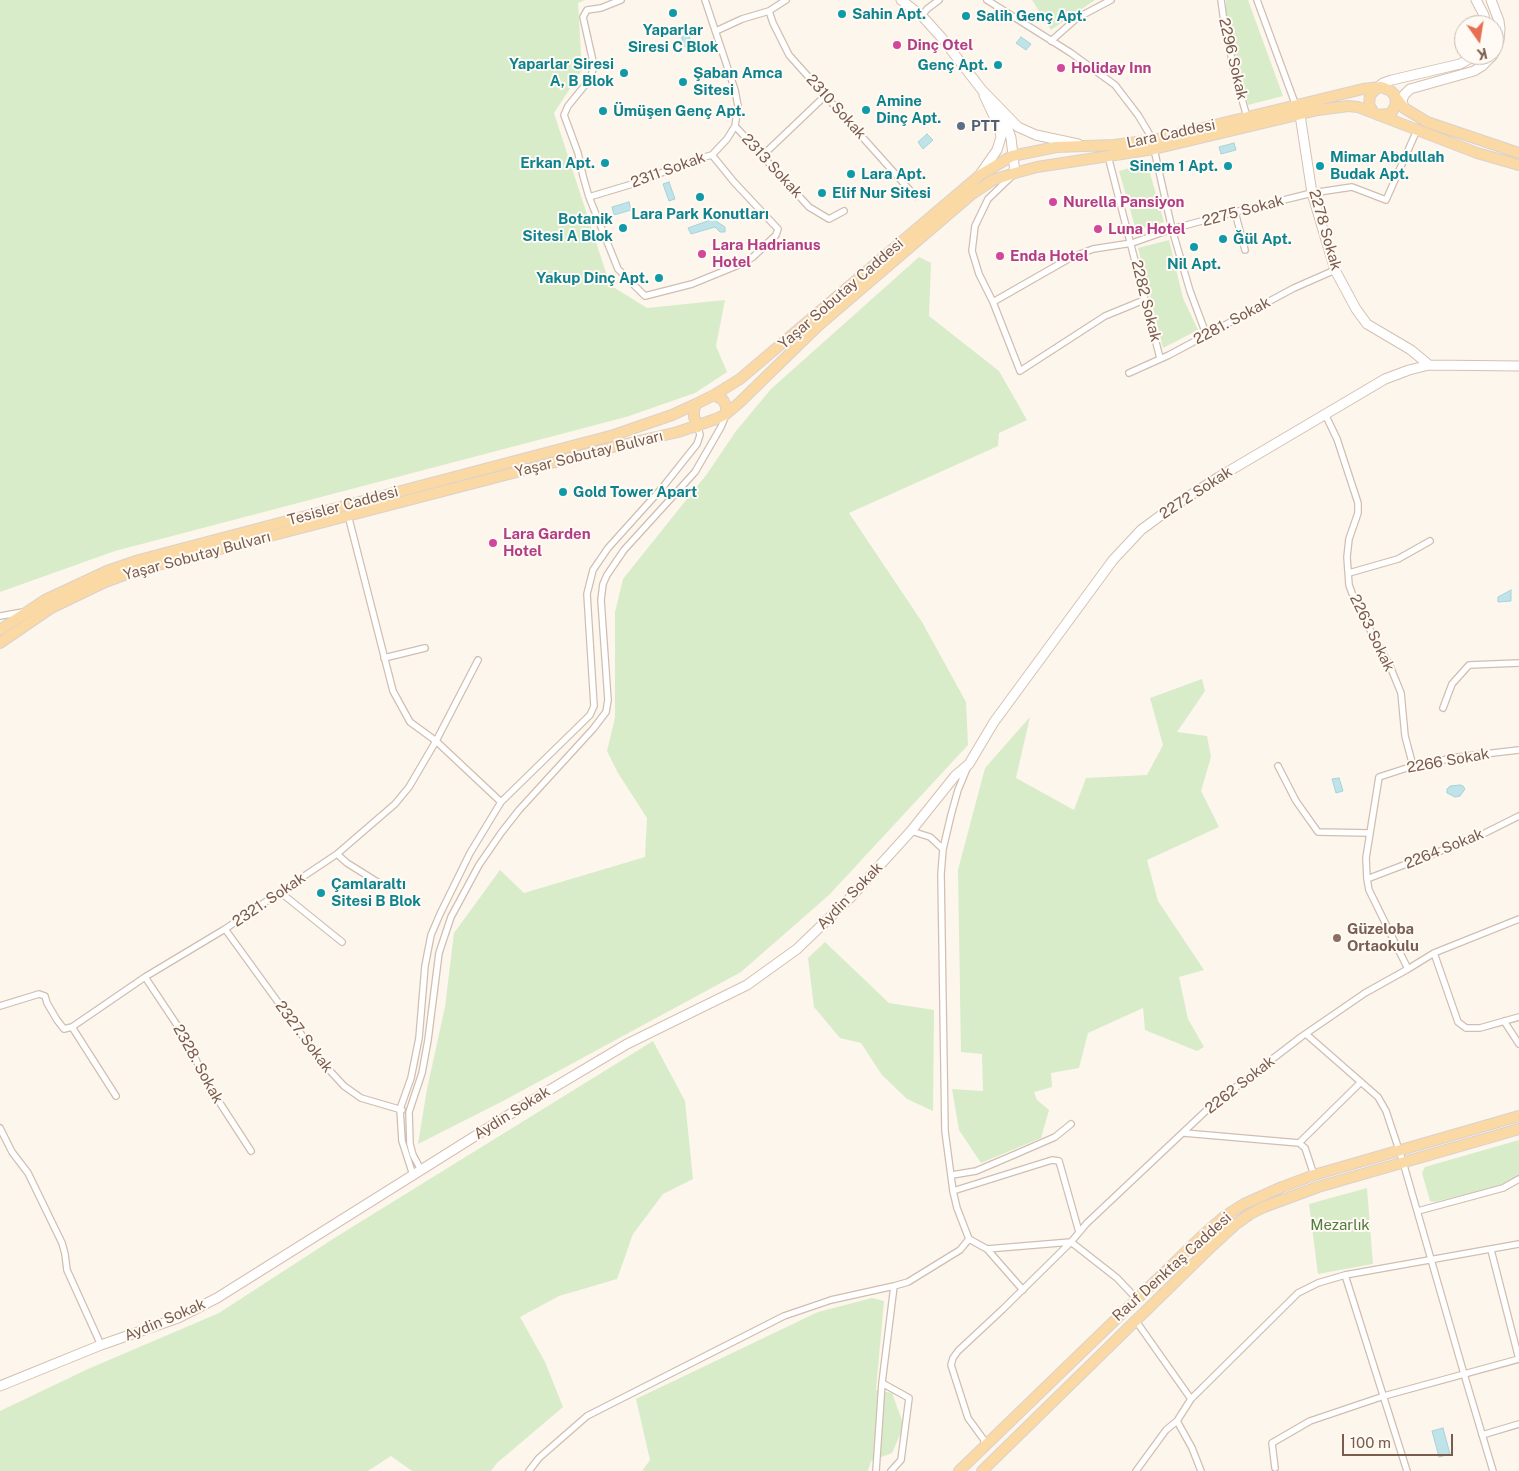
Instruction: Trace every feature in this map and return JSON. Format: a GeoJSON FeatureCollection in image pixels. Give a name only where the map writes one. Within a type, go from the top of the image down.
{"type":"FeatureCollection","features":[{"type":"Feature","properties":{"kind":"main road","name":"Lara Caddesi"},"geometry":{"type":"LineString","coordinates":[[1085,145],[1153,145],[1247,117],[1298,110],[1363,89],[1380,86]]}},
{"type":"Feature","properties":{"kind":"main road"},"geometry":{"type":"LineString","coordinates":[[1399,101],[1388,114],[1378,115],[1374,113],[1369,105],[1370,96],[1380,86],[1387,88],[1399,101],[1409,112],[1434,124],[1519,153]]}},
{"type":"Feature","properties":{"kind":"main road"},"geometry":{"type":"LineString","coordinates":[[1153,145],[1298,110],[1348,106],[1358,107],[1478,153],[1519,165]]}},
{"type":"Feature","properties":{"kind":"main road","name":"Yaşar Sobutay Caddesi"},"geometry":{"type":"LineString","coordinates":[[696,404],[714,395],[746,374],[980,175],[1012,156],[1056,147],[1085,145]]}},
{"type":"Feature","properties":{"kind":"main road","name":"Yaşar Sobutay Bulvarı"},"geometry":{"type":"LineString","coordinates":[[0,643],[51,608],[105,582],[176,560],[698,427],[726,414],[818,326],[972,194],[993,180],[1037,167],[1108,156],[1153,145]]}},
{"type":"Feature","properties":{"kind":"main road"},"geometry":{"type":"LineString","coordinates":[[714,395],[723,400],[726,406],[726,414]]}},
{"type":"Feature","properties":{"kind":"main road"},"geometry":{"type":"LineString","coordinates":[[696,404],[694,417],[698,427]]}},
{"type":"Feature","properties":{"kind":"main road","name":"Tesisler Caddesi"},"geometry":{"type":"LineString","coordinates":[[0,630],[45,600],[107,570],[614,435],[672,415],[696,404]]}},
{"type":"Feature","properties":{"kind":"main road","name":"Rauf Denktaş Caddesi"},"geometry":{"type":"LineString","coordinates":[[958,1471],[1134,1300],[1226,1216],[1259,1196],[1314,1176],[1519,1116]]}},
{"type":"Feature","properties":{"kind":"main road","name":"Rauf Denktaş Caddesi"},"geometry":{"type":"LineString","coordinates":[[982,1471],[1212,1246],[1250,1214],[1264,1206],[1318,1187],[1519,1129]]}},
{"type":"Feature","properties":{"kind":"street"},"geometry":{"type":"LineString","coordinates":[[621,0],[601,8],[587,10],[584,16],[594,66],[590,79],[568,106],[564,115],[578,153],[589,197],[618,269],[646,296],[692,284],[741,264],[752,257],[776,235],[778,229],[734,182],[712,155]]}},
{"type":"Feature","properties":{"kind":"street","name":"2313 Sokak"},"geometry":{"type":"LineString","coordinates":[[705,0],[735,90],[738,106],[735,126],[809,207],[829,219],[844,211]]}},
{"type":"Feature","properties":{"kind":"street"},"geometry":{"type":"LineString","coordinates":[[716,31],[742,19],[769,10],[786,0]]}},
{"type":"Feature","properties":{"kind":"street","name":"Lara Caddesi"},"geometry":{"type":"LineString","coordinates":[[901,0],[922,16],[946,43],[982,90],[1018,128],[1026,132],[1085,145]]}},
{"type":"Feature","properties":{"kind":"street"},"geometry":{"type":"LineString","coordinates":[[922,16],[927,8],[939,0]]}},
{"type":"Feature","properties":{"kind":"street"},"geometry":{"type":"LineString","coordinates":[[986,0],[996,2],[1115,85],[1138,115],[1153,145],[1172,229],[1190,291],[1206,334]]}},
{"type":"Feature","properties":{"kind":"street"},"geometry":{"type":"LineString","coordinates":[[1051,40],[1077,18],[1111,0]]}},
{"type":"Feature","properties":{"kind":"street","name":"2296 Sokak"},"geometry":{"type":"LineString","coordinates":[[1221,0],[1235,75],[1247,117]]}},
{"type":"Feature","properties":{"kind":"street"},"geometry":{"type":"LineString","coordinates":[[1257,0],[1298,110]]}},
{"type":"Feature","properties":{"kind":"street"},"geometry":{"type":"LineString","coordinates":[[1476,0],[1484,15]]}},
{"type":"Feature","properties":{"kind":"street"},"geometry":{"type":"LineString","coordinates":[[1491,0],[1497,15]]}},
{"type":"Feature","properties":{"kind":"street","name":"2310 Sokak"},"geometry":{"type":"LineString","coordinates":[[769,10],[773,23],[789,55],[916,196]]}},
{"type":"Feature","properties":{"kind":"street"},"geometry":{"type":"LineString","coordinates":[[1380,86],[1405,76],[1455,65]]}},
{"type":"Feature","properties":{"kind":"street"},"geometry":{"type":"LineString","coordinates":[[1399,101],[1410,89],[1474,71],[1483,65]]}},
{"type":"Feature","properties":{"kind":"street"},"geometry":{"type":"LineString","coordinates":[[982,90],[1007,126],[1011,138],[1015,173],[988,199],[975,226],[972,251],[979,274],[993,302],[1020,371],[1104,316],[1144,300]]}},
{"type":"Feature","properties":{"kind":"street"},"geometry":{"type":"LineString","coordinates":[[980,175],[997,150],[1000,136],[999,127],[982,90]]}},
{"type":"Feature","properties":{"kind":"street"},"geometry":{"type":"LineString","coordinates":[[762,156],[825,96]]}},
{"type":"Feature","properties":{"kind":"street","name":"2278 Sokak"},"geometry":{"type":"LineString","coordinates":[[1298,110],[1312,193],[1335,270],[1356,309],[1367,324],[1411,350],[1429,365]]}},
{"type":"Feature","properties":{"kind":"street","name":"2311 Sokak"},"geometry":{"type":"LineString","coordinates":[[589,197],[639,182],[693,160],[712,155],[727,140],[735,126]]}},
{"type":"Feature","properties":{"kind":"street","name":"2275 Sokak"},"geometry":{"type":"LineString","coordinates":[[993,302],[1070,258],[1093,249],[1132,243],[1172,229],[1235,212],[1312,193],[1352,187],[1386,200],[1417,130]]}},
{"type":"Feature","properties":{"kind":"street","name":"2282 Sokak"},"geometry":{"type":"LineString","coordinates":[[1108,156],[1132,243],[1144,300],[1160,358]]}},
{"type":"Feature","properties":{"kind":"street"},"geometry":{"type":"LineString","coordinates":[[1235,212],[1245,250]]}},
{"type":"Feature","properties":{"kind":"street","name":"2281. Sokak"},"geometry":{"type":"LineString","coordinates":[[1129,373],[1294,288],[1335,270]]}},
{"type":"Feature","properties":{"kind":"street","name":"2272 Sokak"},"geometry":{"type":"LineString","coordinates":[[969,764],[994,722],[1113,560],[1140,530],[1219,477],[1385,379],[1429,365],[1519,366]]}},
{"type":"Feature","properties":{"kind":"street"},"geometry":{"type":"LineString","coordinates":[[421,1170],[413,1156],[410,1144],[409,1112],[422,1073],[438,952],[451,917],[479,864],[501,833],[519,810],[594,729],[606,712],[608,700],[600,600],[605,580],[624,550],[695,472],[721,427],[726,414]]}},
{"type":"Feature","properties":{"kind":"street","name":"2263 Sokak"},"geometry":{"type":"LineString","coordinates":[[1325,414],[1337,439],[1358,502],[1358,513],[1349,540],[1347,557],[1349,585],[1356,604],[1390,666],[1401,693],[1405,736],[1413,766]]}},
{"type":"Feature","properties":{"kind":"street"},"geometry":{"type":"LineString","coordinates":[[413,1175],[402,1141],[400,1109],[411,1078],[419,1038],[425,966],[432,935],[440,914],[470,853],[501,802],[590,715],[594,706],[587,594],[593,570],[608,548],[662,488],[697,444],[700,435],[698,427]]}},
{"type":"Feature","properties":{"kind":"street"},"geometry":{"type":"LineString","coordinates":[[348,515],[393,691],[410,722],[436,742],[501,802]]}},
{"type":"Feature","properties":{"kind":"street"},"geometry":{"type":"LineString","coordinates":[[1348,573],[1398,559],[1430,541]]}},
{"type":"Feature","properties":{"kind":"street"},"geometry":{"type":"LineString","coordinates":[[0,616],[25,612]]}},
{"type":"Feature","properties":{"kind":"street"},"geometry":{"type":"LineString","coordinates":[[384,658],[425,648]]}},
{"type":"Feature","properties":{"kind":"street","name":"2321. Sokak"},"geometry":{"type":"LineString","coordinates":[[72,1027],[145,977],[225,929],[337,854],[395,804],[409,787],[436,742],[478,660]]}},
{"type":"Feature","properties":{"kind":"street"},"geometry":{"type":"LineString","coordinates":[[1443,708],[1452,684],[1469,665],[1519,663]]}},
{"type":"Feature","properties":{"kind":"street","name":"2266 Sokak"},"geometry":{"type":"LineString","coordinates":[[1369,833],[1379,776],[1413,766],[1458,757],[1519,750]]}},
{"type":"Feature","properties":{"kind":"street"},"geometry":{"type":"LineString","coordinates":[[969,764],[958,790],[943,849],[941,874],[945,1131],[957,1208],[969,1239],[987,1249],[1023,1290]]}},
{"type":"Feature","properties":{"kind":"street","name":"Aydin Sokak"},"geometry":{"type":"LineString","coordinates":[[0,1386],[101,1345],[178,1318],[217,1298],[627,1044],[747,986],[797,949],[851,897],[911,831],[955,776],[969,764]]}},
{"type":"Feature","properties":{"kind":"street"},"geometry":{"type":"LineString","coordinates":[[1278,766],[1296,801],[1318,832],[1369,833],[1366,858],[1369,890],[1408,969]]}},
{"type":"Feature","properties":{"kind":"street","name":"2264 Sokak"},"geometry":{"type":"LineString","coordinates":[[1367,879],[1477,837],[1519,816]]}},
{"type":"Feature","properties":{"kind":"street"},"geometry":{"type":"LineString","coordinates":[[911,831],[930,837],[943,849]]}},
{"type":"Feature","properties":{"kind":"street"},"geometry":{"type":"LineString","coordinates":[[337,854],[347,863],[379,883]]}},
{"type":"Feature","properties":{"kind":"street"},"geometry":{"type":"LineString","coordinates":[[280,892],[342,942]]}},
{"type":"Feature","properties":{"kind":"street","name":"2262 Sokak"},"geometry":{"type":"LineString","coordinates":[[984,1446],[984,1440],[968,1418],[951,1365],[958,1351],[1003,1310],[1079,1232],[1210,1108],[1306,1034],[1365,993],[1434,953],[1519,919]]}},
{"type":"Feature","properties":{"kind":"street","name":"2327. Sokak"},"geometry":{"type":"LineString","coordinates":[[225,929],[320,1060],[344,1086],[362,1098],[409,1112]]}},
{"type":"Feature","properties":{"kind":"street"},"geometry":{"type":"LineString","coordinates":[[1434,953],[1458,1022],[1466,1028],[1480,1028],[1519,1017]]}},
{"type":"Feature","properties":{"kind":"street","name":"2328. Sokak"},"geometry":{"type":"LineString","coordinates":[[145,977],[187,1040],[205,1080],[251,1151]]}},
{"type":"Feature","properties":{"kind":"street"},"geometry":{"type":"LineString","coordinates":[[0,1006],[39,994],[45,996],[52,1012],[64,1029],[72,1027],[116,1096]]}},
{"type":"Feature","properties":{"kind":"street"},"geometry":{"type":"LineString","coordinates":[[1504,1021],[1519,1044]]}},
{"type":"Feature","properties":{"kind":"street"},"geometry":{"type":"LineString","coordinates":[[1306,1034],[1378,1097],[1386,1111],[1418,1211],[1493,1471]]}},
{"type":"Feature","properties":{"kind":"street"},"geometry":{"type":"LineString","coordinates":[[1300,1143],[1361,1082]]}},
{"type":"Feature","properties":{"kind":"street"},"geometry":{"type":"LineString","coordinates":[[952,1175],[976,1171],[1055,1137],[1071,1124]]}},
{"type":"Feature","properties":{"kind":"street"},"geometry":{"type":"LineString","coordinates":[[0,1128],[12,1152],[28,1173],[62,1243],[67,1270],[101,1345]]}},
{"type":"Feature","properties":{"kind":"street"},"geometry":{"type":"LineString","coordinates":[[1184,1133],[1300,1143],[1305,1148],[1314,1176]]}},
{"type":"Feature","properties":{"kind":"street"},"geometry":{"type":"LineString","coordinates":[[954,1191],[1052,1160],[1059,1161],[1079,1232]]}},
{"type":"Feature","properties":{"kind":"street"},"geometry":{"type":"LineString","coordinates":[[1418,1211],[1502,1188],[1519,1179]]}},
{"type":"Feature","properties":{"kind":"street"},"geometry":{"type":"LineString","coordinates":[[529,1471],[539,1458],[587,1416],[784,1316],[831,1300],[908,1282],[960,1250],[969,1239]]}},
{"type":"Feature","properties":{"kind":"street"},"geometry":{"type":"LineString","coordinates":[[987,1249],[1070,1242],[1117,1278],[1134,1296],[1134,1300]]}},
{"type":"Feature","properties":{"kind":"street"},"geometry":{"type":"LineString","coordinates":[[1136,1471],[1166,1430],[1177,1421],[1191,1399],[1298,1293],[1346,1275],[1519,1244]]}},
{"type":"Feature","properties":{"kind":"street"},"geometry":{"type":"LineString","coordinates":[[1275,1468],[1272,1443],[1310,1421],[1384,1396],[1519,1359],[1491,1250]]}},
{"type":"Feature","properties":{"kind":"street"},"geometry":{"type":"LineString","coordinates":[[1346,1275],[1407,1471]]}},
{"type":"Feature","properties":{"kind":"street"},"geometry":{"type":"LineString","coordinates":[[876,1471],[882,1383],[894,1286]]}},
{"type":"Feature","properties":{"kind":"street"},"geometry":{"type":"LineString","coordinates":[[1136,1321],[1191,1399]]}},
{"type":"Feature","properties":{"kind":"street"},"geometry":{"type":"LineString","coordinates":[[882,1383],[909,1398],[901,1460],[891,1471]]}},
{"type":"Feature","properties":{"kind":"street"},"geometry":{"type":"LineString","coordinates":[[1177,1421],[1192,1448],[1201,1471]]}},
{"type":"Feature","properties":{"kind":"street"},"geometry":{"type":"LineString","coordinates":[[1482,1435],[1519,1424]]}},
{"type":"Feature","properties":{"kind":"green space"},"geometry":{"type":"Polygon","coordinates":[[[0,0],[585,0],[578,3],[582,70],[554,113],[610,285],[647,308],[725,300],[716,346],[727,372],[695,393],[626,417],[115,551],[0,592],[0,0]]]}},
{"type":"Feature","properties":{"kind":"green space"},"geometry":{"type":"Polygon","coordinates":[[[1032,0],[1095,0],[1051,30],[1032,0]]]}},
{"type":"Feature","properties":{"kind":"green space"},"geometry":{"type":"Polygon","coordinates":[[[1226,0],[1248,0],[1283,96],[1248,105],[1226,20],[1226,0]]]}},
{"type":"Feature","properties":{"kind":"green space"},"geometry":{"type":"Polygon","coordinates":[[[1147,163],[1164,222],[1136,230],[1119,171],[1147,163]]]}},
{"type":"Feature","properties":{"kind":"green space"},"geometry":{"type":"Polygon","coordinates":[[[1169,240],[1183,298],[1198,330],[1163,348],[1138,248],[1169,240]]]}},
{"type":"Feature","properties":{"kind":"green space"},"geometry":{"type":"Polygon","coordinates":[[[919,257],[931,263],[929,316],[999,371],[1027,420],[999,433],[998,446],[849,513],[922,622],[966,702],[968,745],[829,895],[741,972],[503,1101],[418,1144],[427,1089],[445,1007],[454,933],[500,870],[524,893],[645,857],[647,818],[618,773],[607,751],[615,718],[615,612],[623,579],[707,474],[736,431],[771,389],[919,257]]]}},
{"type":"Feature","properties":{"kind":"green space"},"geometry":{"type":"Polygon","coordinates":[[[1202,679],[1205,691],[1177,732],[1207,736],[1211,757],[1201,791],[1219,827],[1147,860],[1158,901],[1204,970],[1179,977],[1188,1019],[1204,1047],[1197,1051],[1145,1030],[1143,1008],[1088,1033],[1079,1068],[1051,1073],[1052,1087],[1034,1092],[1037,1100],[1049,1110],[1041,1138],[981,1163],[959,1130],[952,1089],[983,1091],[982,1054],[961,1052],[958,870],[985,768],[1030,717],[1016,778],[1074,810],[1086,778],[1147,775],[1163,745],[1150,698],[1202,679]]]}},
{"type":"Feature","properties":{"kind":"green space"},"geometry":{"type":"Polygon","coordinates":[[[825,942],[889,1003],[934,1010],[933,1111],[907,1099],[882,1075],[861,1043],[840,1038],[814,1007],[808,958],[825,942]]]}},
{"type":"Feature","properties":{"kind":"green space"},"geometry":{"type":"Polygon","coordinates":[[[653,1041],[685,1101],[693,1179],[663,1194],[633,1234],[617,1279],[559,1296],[520,1317],[545,1362],[563,1407],[497,1463],[491,1471],[412,1471],[391,1456],[368,1471],[0,1471],[0,1411],[88,1369],[219,1313],[336,1237],[653,1041]]]}},
{"type":"Feature","properties":{"kind":"green space"},"geometry":{"type":"Polygon","coordinates":[[[1519,1140],[1519,1176],[1496,1187],[1434,1202],[1430,1201],[1422,1173],[1425,1167],[1519,1140]]]}},
{"type":"Feature","properties":{"kind":"green space","name":"Mezarlık"},"geometry":{"type":"Polygon","coordinates":[[[1367,1188],[1373,1264],[1318,1274],[1309,1204],[1367,1188]]]}},
{"type":"Feature","properties":{"kind":"green space"},"geometry":{"type":"Polygon","coordinates":[[[872,1298],[884,1301],[876,1390],[892,1393],[904,1426],[892,1453],[871,1461],[868,1471],[642,1471],[650,1460],[636,1399],[818,1312],[872,1298]]]}},
{"type":"Feature","properties":{"kind":"water"},"geometry":{"type":"Polygon","coordinates":[[[688,30],[691,44],[688,49],[683,45],[681,32],[688,30]]]}},
{"type":"Feature","properties":{"kind":"water"},"geometry":{"type":"Polygon","coordinates":[[[1021,37],[1031,44],[1026,50],[1016,43],[1021,37]]]}},
{"type":"Feature","properties":{"kind":"water"},"geometry":{"type":"Polygon","coordinates":[[[927,134],[933,140],[923,149],[918,142],[927,134]]]}},
{"type":"Feature","properties":{"kind":"water"},"geometry":{"type":"Polygon","coordinates":[[[1234,143],[1236,150],[1221,154],[1219,147],[1234,143]]]}},
{"type":"Feature","properties":{"kind":"water"},"geometry":{"type":"Polygon","coordinates":[[[669,182],[675,199],[669,201],[663,184],[669,182]]]}},
{"type":"Feature","properties":{"kind":"water"},"geometry":{"type":"Polygon","coordinates":[[[629,202],[631,210],[614,215],[612,207],[629,202]]]}},
{"type":"Feature","properties":{"kind":"water"},"geometry":{"type":"Polygon","coordinates":[[[713,219],[725,227],[725,232],[720,232],[715,227],[691,234],[688,228],[713,219]]]}},
{"type":"Feature","properties":{"kind":"water"},"geometry":{"type":"Polygon","coordinates":[[[1511,590],[1511,601],[1498,602],[1498,597],[1511,590]]]}},
{"type":"Feature","properties":{"kind":"water"},"geometry":{"type":"Polygon","coordinates":[[[1339,778],[1343,791],[1336,793],[1332,779],[1339,778]]]}},
{"type":"Feature","properties":{"kind":"water"},"geometry":{"type":"Polygon","coordinates":[[[1460,785],[1465,789],[1460,796],[1455,797],[1447,793],[1447,789],[1450,786],[1460,785]]]}},
{"type":"Feature","properties":{"kind":"water"},"geometry":{"type":"Polygon","coordinates":[[[1443,1428],[1450,1454],[1439,1457],[1432,1431],[1443,1428]]]}},
{"type":"Feature","properties":{"kind":"place","name":"Yaparlar Siresi C Blok"},"geometry":{"type":"Point","coordinates":[673,13]}},
{"type":"Feature","properties":{"kind":"place","name":"Sahin Apt."},"geometry":{"type":"Point","coordinates":[842,14]}},
{"type":"Feature","properties":{"kind":"place","name":"Salih Genç Apt."},"geometry":{"type":"Point","coordinates":[966,16]}},
{"type":"Feature","properties":{"kind":"place","name":"Dinç Otel"},"geometry":{"type":"Point","coordinates":[897,45]}},
{"type":"Feature","properties":{"kind":"place","name":"Genç Apt."},"geometry":{"type":"Point","coordinates":[998,65]}},
{"type":"Feature","properties":{"kind":"place","name":"Holiday Inn"},"geometry":{"type":"Point","coordinates":[1061,68]}},
{"type":"Feature","properties":{"kind":"place","name":"Yaparlar Siresi A, B Blok"},"geometry":{"type":"Point","coordinates":[624,73]}},
{"type":"Feature","properties":{"kind":"place","name":"Şaban Amca Sitesi"},"geometry":{"type":"Point","coordinates":[683,82]}},
{"type":"Feature","properties":{"kind":"place","name":"Amine Dinç Apt."},"geometry":{"type":"Point","coordinates":[866,110]}},
{"type":"Feature","properties":{"kind":"place","name":"Ümüşen Genç Apt."},"geometry":{"type":"Point","coordinates":[603,111]}},
{"type":"Feature","properties":{"kind":"place","name":"PTT"},"geometry":{"type":"Point","coordinates":[961,126]}},
{"type":"Feature","properties":{"kind":"place","name":"Erkan Apt."},"geometry":{"type":"Point","coordinates":[605,163]}},
{"type":"Feature","properties":{"kind":"place","name":"Sinem 1 Apt."},"geometry":{"type":"Point","coordinates":[1228,166]}},
{"type":"Feature","properties":{"kind":"place","name":"Mimar Abdullah Budak Apt."},"geometry":{"type":"Point","coordinates":[1320,166]}},
{"type":"Feature","properties":{"kind":"place","name":"Lara Apt."},"geometry":{"type":"Point","coordinates":[851,174]}},
{"type":"Feature","properties":{"kind":"place","name":"Elif Nur Sitesi"},"geometry":{"type":"Point","coordinates":[822,193]}},
{"type":"Feature","properties":{"kind":"place","name":"Lara Park Konutları"},"geometry":{"type":"Point","coordinates":[700,197]}},
{"type":"Feature","properties":{"kind":"place","name":"Nurella Pansiyon"},"geometry":{"type":"Point","coordinates":[1053,202]}},
{"type":"Feature","properties":{"kind":"place","name":"Botanik Sitesi A Blok"},"geometry":{"type":"Point","coordinates":[623,228]}},
{"type":"Feature","properties":{"kind":"place","name":"Luna Hotel"},"geometry":{"type":"Point","coordinates":[1098,229]}},
{"type":"Feature","properties":{"kind":"place","name":"Ğül Apt."},"geometry":{"type":"Point","coordinates":[1223,239]}},
{"type":"Feature","properties":{"kind":"place","name":"Nil Apt."},"geometry":{"type":"Point","coordinates":[1194,247]}},
{"type":"Feature","properties":{"kind":"place","name":"Lara Hadrianus Hotel"},"geometry":{"type":"Point","coordinates":[702,254]}},
{"type":"Feature","properties":{"kind":"place","name":"Enda Hotel"},"geometry":{"type":"Point","coordinates":[1000,256]}},
{"type":"Feature","properties":{"kind":"place","name":"Yakup Dinç Apt."},"geometry":{"type":"Point","coordinates":[659,278]}},
{"type":"Feature","properties":{"kind":"place","name":"Gold Tower Apart"},"geometry":{"type":"Point","coordinates":[563,492]}},
{"type":"Feature","properties":{"kind":"place","name":"Lara Garden Hotel"},"geometry":{"type":"Point","coordinates":[493,543]}},
{"type":"Feature","properties":{"kind":"place","name":"Çamlaraltı Sitesi B Blok"},"geometry":{"type":"Point","coordinates":[321,893]}},
{"type":"Feature","properties":{"kind":"place","name":"Güzeloba Ortaokulu"},"geometry":{"type":"Point","coordinates":[1337,938]}}]}
